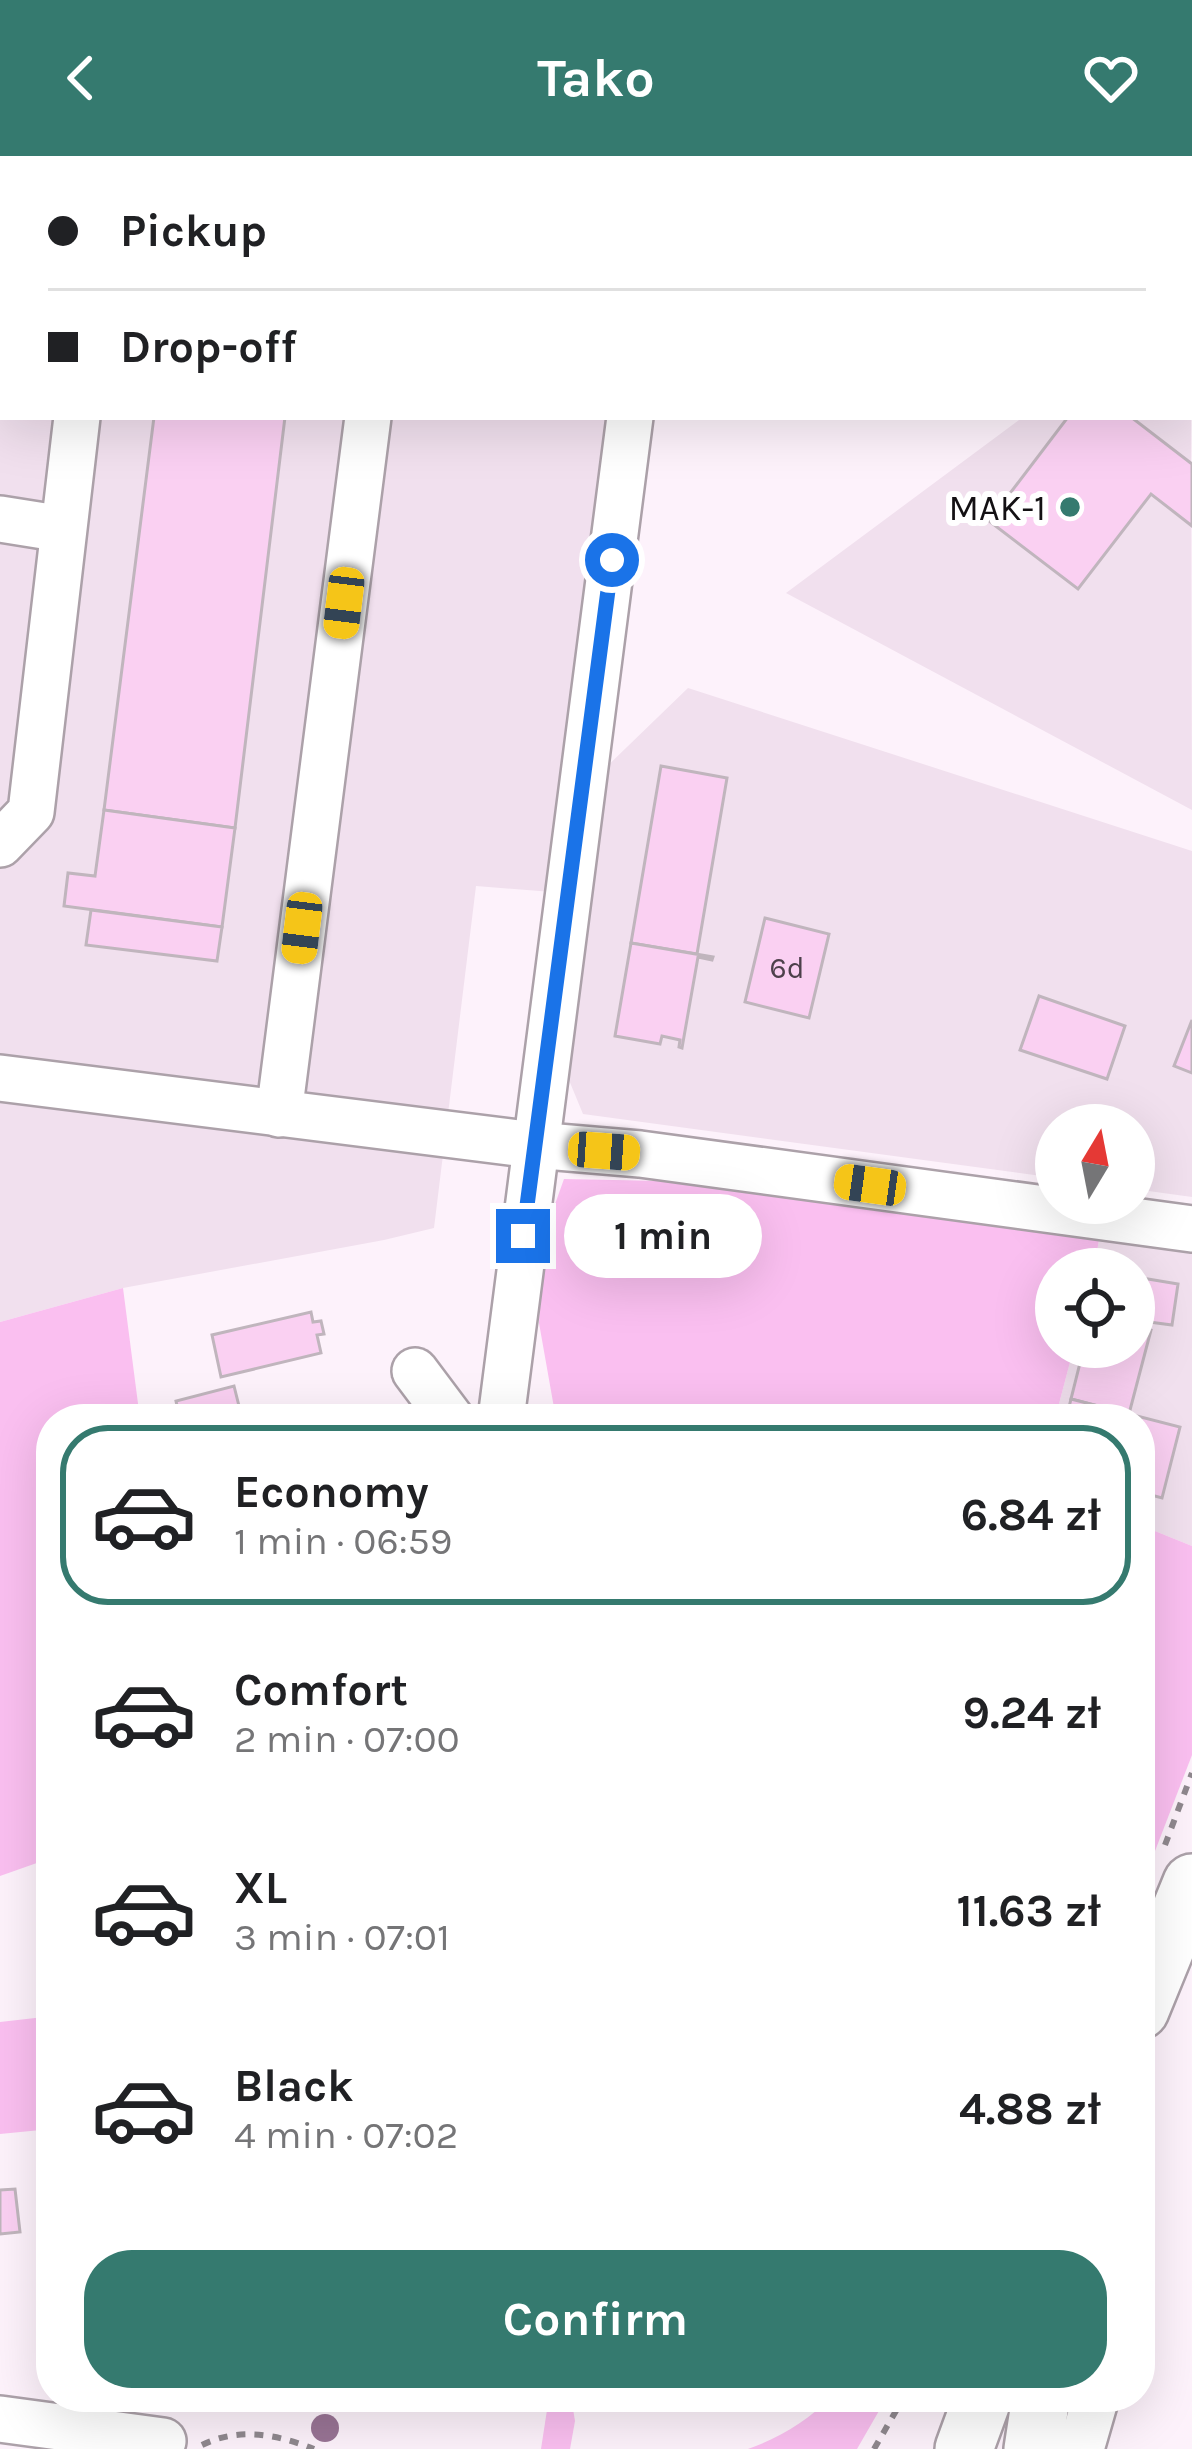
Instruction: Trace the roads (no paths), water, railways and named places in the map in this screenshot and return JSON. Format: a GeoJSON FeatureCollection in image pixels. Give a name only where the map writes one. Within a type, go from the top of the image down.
{"type":"FeatureCollection","features":[{"type":"Feature","properties":{"kind":"main road"},"geometry":{"type":"LineString","coordinates":[[1155,1973],[1192,1883]]}},
{"type":"Feature","properties":{"kind":"main road"},"geometry":{"type":"LineString","coordinates":[[964,2449],[978,2412]]}},
{"type":"Feature","properties":{"kind":"main road"},"geometry":{"type":"LineString","coordinates":[[1034,2449],[1039,2412]]}},
{"type":"Feature","properties":{"kind":"street"},"geometry":{"type":"LineString","coordinates":[[0,844],[31,812],[77,420]]}},
{"type":"Feature","properties":{"kind":"street"},"geometry":{"type":"LineString","coordinates":[[278,1114],[368,420]]}},
{"type":"Feature","properties":{"kind":"street"},"geometry":{"type":"LineString","coordinates":[[503,1404],[630,420]]}},
{"type":"Feature","properties":{"kind":"street"},"geometry":{"type":"LineString","coordinates":[[0,519],[63,530]]}},
{"type":"Feature","properties":{"kind":"street"},"geometry":{"type":"LineString","coordinates":[[0,1078],[640,1154],[1192,1228]]}},
{"type":"Feature","properties":{"kind":"street"},"geometry":{"type":"LineString","coordinates":[[415,1371],[440,1404]]}},
{"type":"Feature","properties":{"kind":"street"},"geometry":{"type":"LineString","coordinates":[[1081,2449],[1092,2412]]}},
{"type":"Feature","properties":{"kind":"street"},"geometry":{"type":"LineString","coordinates":[[0,2419],[178,2445]]}},
{"type":"Feature","properties":{"kind":"place","name":"MAK-1"},"geometry":{"type":"Point","coordinates":[1070,507]}}]}
